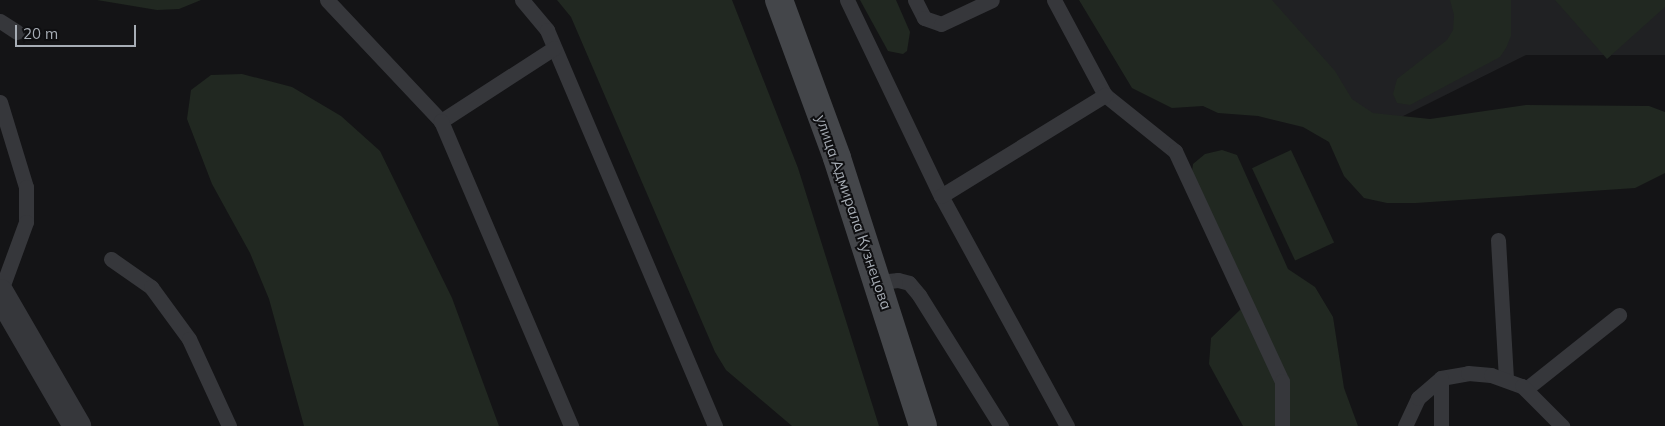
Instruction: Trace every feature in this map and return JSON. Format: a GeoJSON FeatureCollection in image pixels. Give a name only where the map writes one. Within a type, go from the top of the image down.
{"type":"FeatureCollection","features":[{"type":"Feature","properties":{"kind":"main road","name":"улица Адмирала Кузнецова"},"geometry":{"type":"LineString","coordinates":[[779,0],[879,282],[923,426]]}},
{"type":"Feature","properties":{"kind":"street"},"geometry":{"type":"LineString","coordinates":[[0,293],[77,426]]}},
{"type":"Feature","properties":{"kind":"lane"},"geometry":{"type":"LineString","coordinates":[[327,0],[441,121],[571,426]]}},
{"type":"Feature","properties":{"kind":"lane"},"geometry":{"type":"LineString","coordinates":[[522,0],[547,30],[716,426]]}},
{"type":"Feature","properties":{"kind":"lane"},"geometry":{"type":"LineString","coordinates":[[847,0],[941,196],[1067,426]]}},
{"type":"Feature","properties":{"kind":"lane"},"geometry":{"type":"LineString","coordinates":[[915,0],[924,18],[941,24],[992,0]]}},
{"type":"Feature","properties":{"kind":"lane"},"geometry":{"type":"LineString","coordinates":[[1054,0],[1104,95],[1126,115],[1151,129],[1175,151],[1282,381],[1282,426]]}},
{"type":"Feature","properties":{"kind":"lane"},"geometry":{"type":"LineString","coordinates":[[0,21],[17,32]]}},
{"type":"Feature","properties":{"kind":"lane"},"geometry":{"type":"LineString","coordinates":[[441,121],[554,48]]}},
{"type":"Feature","properties":{"kind":"lane"},"geometry":{"type":"LineString","coordinates":[[941,196],[1104,95]]}},
{"type":"Feature","properties":{"kind":"lane"},"geometry":{"type":"LineString","coordinates":[[0,102],[26,187],[26,222],[0,293]]}},
{"type":"Feature","properties":{"kind":"lane"},"geometry":{"type":"LineString","coordinates":[[1498,240],[1506,380]]}},
{"type":"Feature","properties":{"kind":"lane"},"geometry":{"type":"LineString","coordinates":[[111,259],[151,287],[189,338],[229,426]]}},
{"type":"Feature","properties":{"kind":"lane"},"geometry":{"type":"LineString","coordinates":[[879,282],[898,280],[909,283],[1001,426]]}},
{"type":"Feature","properties":{"kind":"lane"},"geometry":{"type":"LineString","coordinates":[[1526,389],[1619,315]]}},
{"type":"Feature","properties":{"kind":"lane"},"geometry":{"type":"LineString","coordinates":[[1405,426],[1418,398],[1441,378],[1468,372],[1506,380],[1526,389],[1562,426]]}},
{"type":"Feature","properties":{"kind":"lane"},"geometry":{"type":"LineString","coordinates":[[1441,378],[1441,426]]}},
{"type":"Feature","properties":{"kind":"shaded area"},"geometry":{"type":"Polygon","coordinates":[[[97,0],[201,0],[179,9],[157,10],[97,0]]]}},
{"type":"Feature","properties":{"kind":"shaded area"},"geometry":{"type":"Polygon","coordinates":[[[557,0],[732,0],[798,168],[879,426],[792,426],[726,370],[715,352],[571,17],[557,0]]]}},
{"type":"Feature","properties":{"kind":"shaded area"},"geometry":{"type":"Polygon","coordinates":[[[860,0],[896,0],[910,32],[907,51],[903,54],[888,51],[860,0]]]}},
{"type":"Feature","properties":{"kind":"shaded area"},"geometry":{"type":"Polygon","coordinates":[[[1079,0],[1272,0],[1335,71],[1352,99],[1373,113],[1430,119],[1526,105],[1649,106],[1665,112],[1665,173],[1635,188],[1416,203],[1387,203],[1364,198],[1344,176],[1329,142],[1303,127],[1258,116],[1218,113],[1203,106],[1172,108],[1132,88],[1079,0]]]}},
{"type":"Feature","properties":{"kind":"shaded area"},"geometry":{"type":"Polygon","coordinates":[[[1215,0],[1665,0],[1665,55],[1526,55],[1371,132],[1215,0]]]}},
{"type":"Feature","properties":{"kind":"shaded area"},"geometry":{"type":"Polygon","coordinates":[[[1450,0],[1511,0],[1511,36],[1506,48],[1500,57],[1410,105],[1397,103],[1393,94],[1397,79],[1447,40],[1453,30],[1454,15],[1450,0]]]}},
{"type":"Feature","properties":{"kind":"shaded area"},"geometry":{"type":"Polygon","coordinates":[[[1555,0],[1665,0],[1665,7],[1607,59],[1555,0]]]}},
{"type":"Feature","properties":{"kind":"shaded area"},"geometry":{"type":"Polygon","coordinates":[[[242,74],[292,87],[341,116],[380,151],[452,298],[499,426],[304,426],[269,299],[250,253],[212,184],[187,119],[191,90],[211,75],[242,74]]]}},
{"type":"Feature","properties":{"kind":"shaded area"},"geometry":{"type":"Polygon","coordinates":[[[1222,150],[1237,155],[1288,269],[1315,287],[1333,317],[1344,388],[1358,426],[1243,426],[1209,364],[1211,338],[1241,309],[1191,179],[1193,164],[1205,154],[1222,150]]]}},
{"type":"Feature","properties":{"kind":"shaded area"},"geometry":{"type":"Polygon","coordinates":[[[1291,150],[1334,242],[1295,261],[1252,168],[1291,150]]]}}]}
